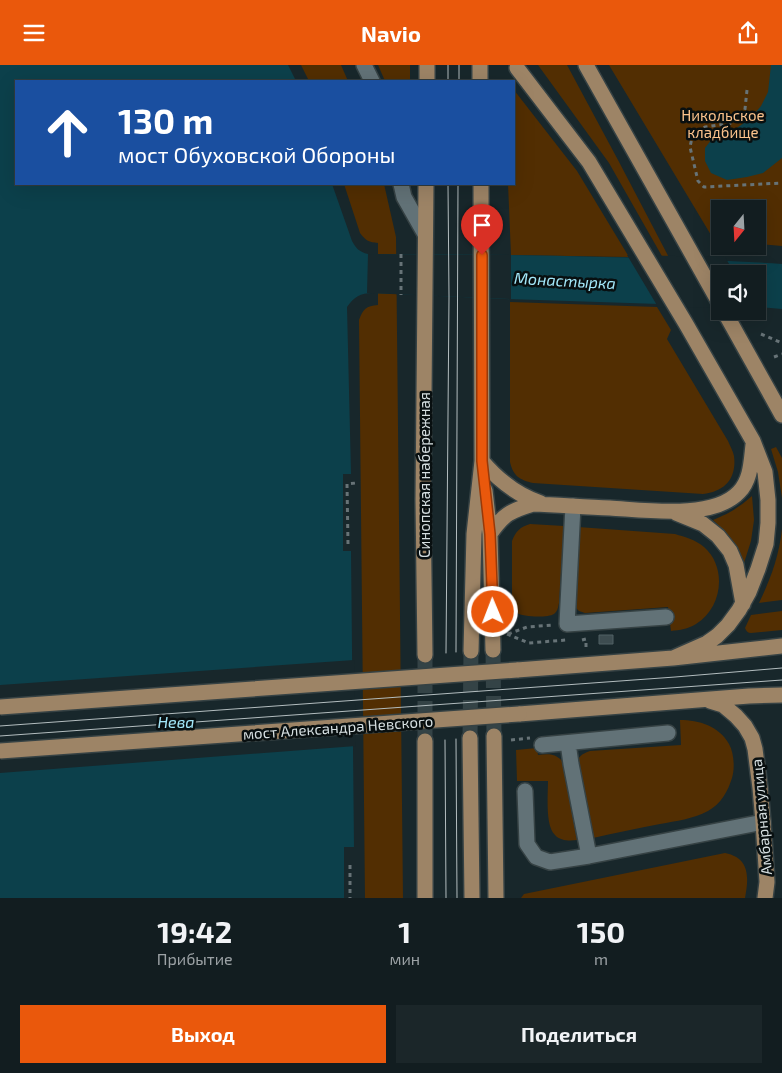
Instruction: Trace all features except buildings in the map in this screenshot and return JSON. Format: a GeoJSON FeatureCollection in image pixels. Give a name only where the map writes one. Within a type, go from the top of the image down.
{"type":"FeatureCollection","features":[{"type":"Feature","properties":{"kind":"main road"},"geometry":{"type":"LineString","coordinates":[[427,65],[427,80]]}},
{"type":"Feature","properties":{"kind":"main road"},"geometry":{"type":"LineString","coordinates":[[480,65],[480,80]]}},
{"type":"Feature","properties":{"kind":"main road"},"geometry":{"type":"LineString","coordinates":[[586,65],[711,288]]}},
{"type":"Feature","properties":{"kind":"main road"},"geometry":{"type":"LineString","coordinates":[[518,68],[589,162],[686,324],[753,441],[765,472],[768,499],[766,544],[743,604],[728,625],[717,636],[674,659]]}},
{"type":"Feature","properties":{"kind":"main road"},"geometry":{"type":"LineString","coordinates":[[425,234],[426,185]]}},
{"type":"Feature","properties":{"kind":"main road"},"geometry":{"type":"LineString","coordinates":[[481,185],[482,461],[490,534],[493,650]]}},
{"type":"Feature","properties":{"kind":"main road","name":"Синопская набережная"},"geometry":{"type":"LineString","coordinates":[[425,234],[423,501],[425,655]]}},
{"type":"Feature","properties":{"kind":"main road"},"geometry":{"type":"LineString","coordinates":[[729,320],[782,415]]}},
{"type":"Feature","properties":{"kind":"main road"},"geometry":{"type":"LineString","coordinates":[[490,534],[501,519],[516,509],[533,504],[672,512],[717,506],[731,500],[745,485],[750,468],[753,441]]}},
{"type":"Feature","properties":{"kind":"main road"},"geometry":{"type":"LineString","coordinates":[[482,461],[493,474],[518,493],[547,505]]}},
{"type":"Feature","properties":{"kind":"main road"},"geometry":{"type":"LineString","coordinates":[[471,651],[474,534],[482,461]]}},
{"type":"Feature","properties":{"kind":"main road"},"geometry":{"type":"LineString","coordinates":[[672,512],[703,523],[724,543],[736,565],[743,604]]}},
{"type":"Feature","properties":{"kind":"main road"},"geometry":{"type":"LineString","coordinates":[[0,707],[674,659],[782,646]]}},
{"type":"Feature","properties":{"kind":"main road","name":"мост Александра Невского"},"geometry":{"type":"LineString","coordinates":[[0,751],[782,695]]}},
{"type":"Feature","properties":{"kind":"main road","name":"Амбарная улица"},"geometry":{"type":"LineString","coordinates":[[706,699],[723,705],[745,726],[752,738],[755,749],[763,822],[767,882],[765,898]]}},
{"type":"Feature","properties":{"kind":"main road"},"geometry":{"type":"LineString","coordinates":[[494,736],[496,898]]}},
{"type":"Feature","properties":{"kind":"main road"},"geometry":{"type":"LineString","coordinates":[[470,738],[472,898]]}},
{"type":"Feature","properties":{"kind":"main road"},"geometry":{"type":"LineString","coordinates":[[425,741],[425,898]]}},
{"type":"Feature","properties":{"kind":"street"},"geometry":{"type":"LineString","coordinates":[[364,65],[372,80]]}},
{"type":"Feature","properties":{"kind":"street"},"geometry":{"type":"LineString","coordinates":[[401,185],[404,197],[425,234]]}},
{"type":"Feature","properties":{"kind":"street"},"geometry":{"type":"LineString","coordinates":[[572,506],[567,624],[666,617]]}},
{"type":"Feature","properties":{"kind":"street"},"geometry":{"type":"LineString","coordinates":[[538,741],[568,743],[668,733]]}},
{"type":"Feature","properties":{"kind":"street"},"geometry":{"type":"LineString","coordinates":[[568,743],[589,856]]}},
{"type":"Feature","properties":{"kind":"street"},"geometry":{"type":"LineString","coordinates":[[525,791],[527,844],[536,857],[550,862],[763,822]]}},
{"type":"Feature","properties":{"kind":"path"},"geometry":{"type":"LineString","coordinates":[[747,90],[745,109],[740,119],[732,123],[705,127],[693,133],[690,147],[698,181],[704,187],[782,183]]}},
{"type":"Feature","properties":{"kind":"path"},"geometry":{"type":"LineString","coordinates":[[400,254],[401,295]]}},
{"type":"Feature","properties":{"kind":"path"},"geometry":{"type":"LineString","coordinates":[[760,334],[782,343]]}},
{"type":"Feature","properties":{"kind":"path"},"geometry":{"type":"LineString","coordinates":[[774,357],[782,354]]}},
{"type":"Feature","properties":{"kind":"path"},"geometry":{"type":"LineString","coordinates":[[348,544],[347,484],[356,483]]}},
{"type":"Feature","properties":{"kind":"path"},"geometry":{"type":"LineString","coordinates":[[567,624],[527,627],[507,634],[529,643],[567,640]]}},
{"type":"Feature","properties":{"kind":"path"},"geometry":{"type":"LineString","coordinates":[[576,640],[586,639],[586,645]]}},
{"type":"Feature","properties":{"kind":"path"},"geometry":{"type":"LineString","coordinates":[[511,740],[538,741]]}},
{"type":"Feature","properties":{"kind":"path"},"geometry":{"type":"LineString","coordinates":[[350,865],[350,898]]}},
{"type":"Feature","properties":{"kind":"green space"},"geometry":{"type":"Polygon","coordinates":[[[301,65],[341,65],[348,80],[308,80],[301,65]]]}},
{"type":"Feature","properties":{"kind":"green space"},"geometry":{"type":"Polygon","coordinates":[[[378,65],[410,65],[410,80],[385,80],[378,65]]]}},
{"type":"Feature","properties":{"kind":"green space"},"geometry":{"type":"Polygon","coordinates":[[[538,65],[567,65],[675,269],[671,272],[609,163],[538,65]]]}},
{"type":"Feature","properties":{"kind":"green space","name":"Никольское кладбище"},"geometry":{"type":"Polygon","coordinates":[[[609,65],[782,65],[782,246],[766,245],[766,200],[711,200],[711,235],[609,65]]]}},
{"type":"Feature","properties":{"kind":"green space"},"geometry":{"type":"Polygon","coordinates":[[[515,91],[577,171],[629,257],[511,255],[508,185],[515,185],[515,91]]]}},
{"type":"Feature","properties":{"kind":"green space"},"geometry":{"type":"Polygon","coordinates":[[[344,185],[384,185],[396,237],[403,898],[365,898],[359,320],[366,309],[378,305],[378,243],[368,241],[360,233],[344,185]]]}},
{"type":"Feature","properties":{"kind":"green space"},"geometry":{"type":"Polygon","coordinates":[[[510,302],[657,307],[671,330],[667,339],[732,450],[734,464],[728,483],[717,490],[703,494],[533,483],[518,477],[513,471],[510,462],[510,302]]]}},
{"type":"Feature","properties":{"kind":"green space"},"geometry":{"type":"Polygon","coordinates":[[[776,447],[782,458],[782,498],[778,472],[771,449],[776,447]]]}},
{"type":"Feature","properties":{"kind":"green space"},"geometry":{"type":"Polygon","coordinates":[[[752,496],[754,520],[751,541],[744,563],[739,551],[713,520],[734,510],[752,496]]]}},
{"type":"Feature","properties":{"kind":"green space"},"geometry":{"type":"Polygon","coordinates":[[[530,524],[564,526],[559,603],[556,612],[551,615],[524,615],[516,612],[513,607],[512,541],[519,530],[530,524]]]}},
{"type":"Feature","properties":{"kind":"green space"},"geometry":{"type":"Polygon","coordinates":[[[578,527],[675,534],[698,542],[711,555],[719,576],[719,587],[712,608],[696,624],[681,630],[671,631],[668,607],[585,613],[579,611],[575,607],[578,527]]]}},
{"type":"Feature","properties":{"kind":"green space"},"geometry":{"type":"Polygon","coordinates":[[[782,529],[782,600],[759,603],[774,567],[782,529]]]}},
{"type":"Feature","properties":{"kind":"green space"},"geometry":{"type":"Polygon","coordinates":[[[782,611],[782,630],[751,633],[745,629],[751,615],[782,611]]]}},
{"type":"Feature","properties":{"kind":"green space"},"geometry":{"type":"Polygon","coordinates":[[[680,720],[708,725],[720,733],[729,744],[733,756],[734,770],[723,797],[713,808],[696,816],[593,838],[577,764],[579,757],[590,751],[681,745],[680,720]]]}},
{"type":"Feature","properties":{"kind":"green space"},"geometry":{"type":"Polygon","coordinates":[[[537,748],[538,755],[554,755],[562,761],[577,840],[562,839],[557,837],[552,831],[548,809],[548,781],[517,781],[516,750],[537,748]]]}},
{"type":"Feature","properties":{"kind":"green space"},"geometry":{"type":"Polygon","coordinates":[[[725,853],[739,859],[746,869],[745,898],[521,898],[524,894],[725,853]]]}},
{"type":"Feature","properties":{"kind":"water","name":"Нева"},"geometry":{"type":"Polygon","coordinates":[[[0,65],[288,65],[296,80],[15,80],[15,185],[332,185],[352,241],[358,249],[368,254],[648,258],[782,264],[782,309],[766,308],[766,265],[711,265],[711,306],[373,293],[358,296],[347,307],[351,474],[343,474],[343,550],[351,551],[354,847],[344,847],[344,898],[0,898],[0,65]]]}},
{"type":"Feature","properties":{"kind":"water"},"geometry":{"type":"Polygon","coordinates":[[[771,65],[782,65],[782,158],[763,173],[747,177],[727,180],[711,173],[705,161],[705,148],[712,139],[724,137],[751,118],[761,106],[768,92],[771,65]]]}},
{"type":"Feature","properties":{"kind":"pier"},"geometry":{"type":"Polygon","coordinates":[[[368,254],[511,255],[511,299],[367,293],[368,254]]]}},
{"type":"Feature","properties":{"kind":"pier"},"geometry":{"type":"Polygon","coordinates":[[[627,255],[725,257],[730,265],[711,265],[711,308],[658,307],[627,255]]]}},
{"type":"Feature","properties":{"kind":"pier"},"geometry":{"type":"Polygon","coordinates":[[[343,474],[351,474],[351,476],[346,476],[346,548],[351,548],[351,551],[343,551],[343,474]]]}},
{"type":"Feature","properties":{"kind":"pier"},"geometry":{"type":"Polygon","coordinates":[[[354,660],[356,746],[0,773],[0,685],[354,660]]]}},
{"type":"Feature","properties":{"kind":"tunnel"},"geometry":{"type":"LineString","coordinates":[[493,650],[494,736]]}},
{"type":"Feature","properties":{"kind":"tunnel"},"geometry":{"type":"LineString","coordinates":[[470,738],[471,651]]}},
{"type":"Feature","properties":{"kind":"tunnel"},"geometry":{"type":"LineString","coordinates":[[425,655],[425,741]]}},
{"type":"Feature","properties":{"kind":"tram line"},"geometry":{"type":"LineString","coordinates":[[448,65],[448,80]]}},
{"type":"Feature","properties":{"kind":"tram line"},"geometry":{"type":"LineString","coordinates":[[459,65],[459,80]]}},
{"type":"Feature","properties":{"kind":"tram line"},"geometry":{"type":"LineString","coordinates":[[446,653],[448,185]]}},
{"type":"Feature","properties":{"kind":"tram line"},"geometry":{"type":"LineString","coordinates":[[456,652],[458,185]]}},
{"type":"Feature","properties":{"kind":"tram line"},"geometry":{"type":"LineString","coordinates":[[0,726],[782,668]]}},
{"type":"Feature","properties":{"kind":"tram line"},"geometry":{"type":"LineString","coordinates":[[0,736],[782,680]]}},
{"type":"Feature","properties":{"kind":"tram line"},"geometry":{"type":"LineString","coordinates":[[456,739],[457,898]]}},
{"type":"Feature","properties":{"kind":"tram line"},"geometry":{"type":"LineString","coordinates":[[445,740],[446,898]]}},
{"type":"Feature","properties":{"kind":"route"},"geometry":{"type":"LineString","coordinates":[[482,255],[482,461],[490,534],[493,612]]}},
{"type":"Feature","properties":{"kind":"water label","name":"Монастырка"},"geometry":{"type":"Point","coordinates":[565,280]}}]}
